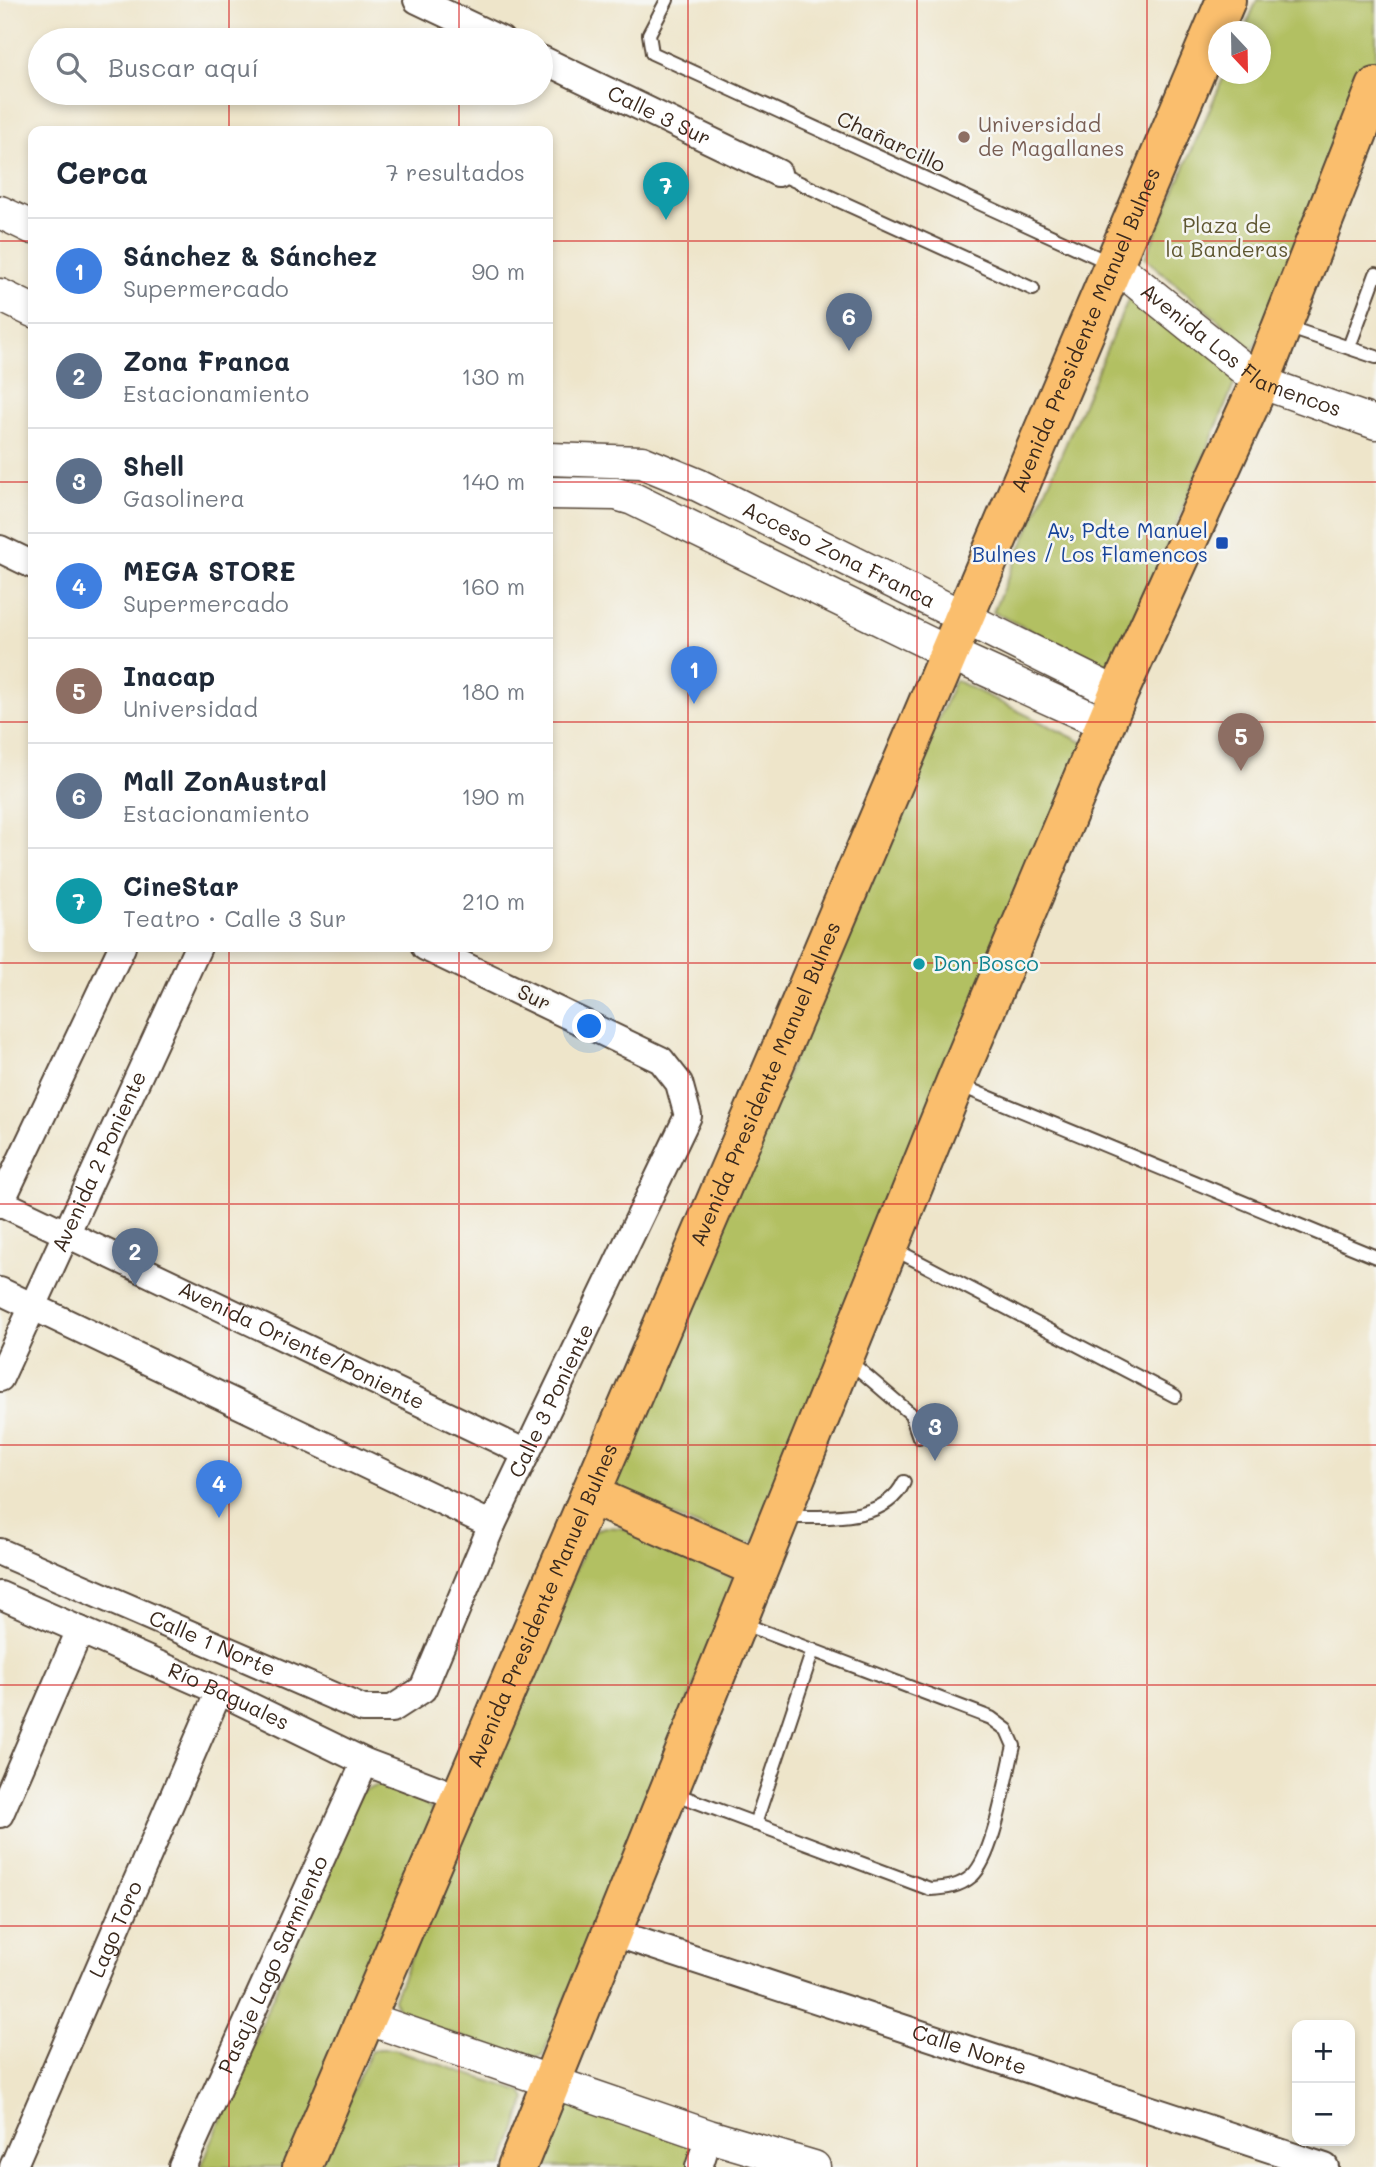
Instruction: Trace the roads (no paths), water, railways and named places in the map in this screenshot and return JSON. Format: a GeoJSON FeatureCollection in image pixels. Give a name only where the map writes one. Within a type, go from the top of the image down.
{"type":"FeatureCollection","features":[{"type":"Feature","properties":{"kind":"main road","name":"Avenida Presidente Manuel Bulnes"},"geometry":{"type":"LineString","coordinates":[[302,2167],[1226,0]]}},
{"type":"Feature","properties":{"kind":"main road"},"geometry":{"type":"LineString","coordinates":[[517,2167],[614,1933],[778,1518],[955,1083],[1112,709],[1260,382],[1376,88]]}},
{"type":"Feature","properties":{"kind":"main road"},"geometry":{"type":"LineString","coordinates":[[590,1495],[758,1568]]}},
{"type":"Feature","properties":{"kind":"street"},"geometry":{"type":"LineString","coordinates":[[417,0],[476,28]]}},
{"type":"Feature","properties":{"kind":"street","name":"Calle 3 Sur"},"geometry":{"type":"LineString","coordinates":[[553,65],[778,173]]}},
{"type":"Feature","properties":{"kind":"street"},"geometry":{"type":"LineString","coordinates":[[0,212],[28,226]]}},
{"type":"Feature","properties":{"kind":"street","name":"Avenida Los Flamencos"},"geometry":{"type":"LineString","coordinates":[[1115,265],[1260,382],[1376,423]]}},
{"type":"Feature","properties":{"kind":"street"},"geometry":{"type":"LineString","coordinates":[[0,295],[28,309]]}},
{"type":"Feature","properties":{"kind":"street","name":"Acceso Zona Franca"},"geometry":{"type":"LineString","coordinates":[[553,459],[642,462],[698,485],[965,617],[1112,709]]}},
{"type":"Feature","properties":{"kind":"street","name":"Acceso Zona Franca"},"geometry":{"type":"LineString","coordinates":[[553,493],[615,494],[633,499],[948,653],[1112,709]]}},
{"type":"Feature","properties":{"kind":"street"},"geometry":{"type":"LineString","coordinates":[[0,550],[28,563]]}},
{"type":"Feature","properties":{"kind":"street"},"geometry":{"type":"LineString","coordinates":[[0,1202],[120,952]]}},
{"type":"Feature","properties":{"kind":"street","name":"Avenida 2 Poniente"},"geometry":{"type":"LineString","coordinates":[[0,1378],[196,952]]}},
{"type":"Feature","properties":{"kind":"street","name":"Sur"},"geometry":{"type":"LineString","coordinates":[[435,952],[660,1060],[679,1083],[688,1116]]}},
{"type":"Feature","properties":{"kind":"street","name":"Calle 3 Poniente"},"geometry":{"type":"LineString","coordinates":[[423,1689],[492,1525],[688,1116]]}},
{"type":"Feature","properties":{"kind":"street","name":"Avenida Oriente/Poniente"},"geometry":{"type":"LineString","coordinates":[[0,1202],[526,1453]]}},
{"type":"Feature","properties":{"kind":"street"},"geometry":{"type":"LineString","coordinates":[[0,1292],[492,1525]]}},
{"type":"Feature","properties":{"kind":"street","name":"Calle 1 Norte"},"geometry":{"type":"LineString","coordinates":[[0,1552],[363,1709],[392,1709],[423,1689]]}},
{"type":"Feature","properties":{"kind":"street","name":"Río Baguales"},"geometry":{"type":"LineString","coordinates":[[0,1595],[219,1691],[365,1762],[458,1797]]}},
{"type":"Feature","properties":{"kind":"street"},"geometry":{"type":"LineString","coordinates":[[0,1814],[80,1630]]}},
{"type":"Feature","properties":{"kind":"street","name":"Lago Toro"},"geometry":{"type":"LineString","coordinates":[[13,2167],[219,1691]]}},
{"type":"Feature","properties":{"kind":"street","name":"Pasaje Lago Sarmiento"},"geometry":{"type":"LineString","coordinates":[[182,2167],[365,1762]]}},
{"type":"Feature","properties":{"kind":"street","name":"Calle Norte"},"geometry":{"type":"LineString","coordinates":[[614,1933],[1325,2167]]}},
{"type":"Feature","properties":{"kind":"street"},"geometry":{"type":"LineString","coordinates":[[366,2018],[709,2136],[814,2167]]}},
{"type":"Feature","properties":{"kind":"street"},"geometry":{"type":"LineString","coordinates":[[699,2167],[709,2136]]}},
{"type":"Feature","properties":{"kind":"lane","name":"Chañarcillo"},"geometry":{"type":"LineString","coordinates":[[667,0],[649,34],[652,52],[1115,265]]}},
{"type":"Feature","properties":{"kind":"lane"},"geometry":{"type":"LineString","coordinates":[[778,173],[1033,289]]}},
{"type":"Feature","properties":{"kind":"lane"},"geometry":{"type":"LineString","coordinates":[[1349,347],[1376,274]]}},
{"type":"Feature","properties":{"kind":"lane"},"geometry":{"type":"LineString","coordinates":[[1282,326],[1376,357]]}},
{"type":"Feature","properties":{"kind":"lane"},"geometry":{"type":"LineString","coordinates":[[955,1083],[1376,1257]]}},
{"type":"Feature","properties":{"kind":"lane"},"geometry":{"type":"LineString","coordinates":[[888,1246],[1175,1396]]}},
{"type":"Feature","properties":{"kind":"lane"},"geometry":{"type":"LineString","coordinates":[[844,1356],[911,1414],[919,1437]]}},
{"type":"Feature","properties":{"kind":"lane"},"geometry":{"type":"LineString","coordinates":[[778,1518],[866,1512],[892,1497],[904,1482]]}},
{"type":"Feature","properties":{"kind":"lane"},"geometry":{"type":"LineString","coordinates":[[670,1792],[930,1889],[953,1887],[972,1876],[986,1857],[1014,1746],[1007,1730],[991,1717],[737,1622]]}},
{"type":"Feature","properties":{"kind":"lane"},"geometry":{"type":"LineString","coordinates":[[755,1824],[813,1650]]}},
{"type":"Feature","properties":{"kind":"place","name":"Universidad de Magallanes"},"geometry":{"type":"Point","coordinates":[964,137]}},
{"type":"Feature","properties":{"kind":"place","name":"CineStar"},"geometry":{"type":"Point","coordinates":[666,220]}},
{"type":"Feature","properties":{"kind":"place","name":"Mall ZonAustral"},"geometry":{"type":"Point","coordinates":[849,351]}},
{"type":"Feature","properties":{"kind":"place","name":"Av, Pdte Manuel Bulnes / Los Flamencos"},"geometry":{"type":"Point","coordinates":[1222,543]}},
{"type":"Feature","properties":{"kind":"place","name":"Sánchez & Sánchez"},"geometry":{"type":"Point","coordinates":[694,704]}},
{"type":"Feature","properties":{"kind":"place","name":"Inacap"},"geometry":{"type":"Point","coordinates":[1241,771]}},
{"type":"Feature","properties":{"kind":"place","name":"Don Bosco"},"geometry":{"type":"Point","coordinates":[919,964]}},
{"type":"Feature","properties":{"kind":"place","name":"Zona Franca"},"geometry":{"type":"Point","coordinates":[135,1286]}},
{"type":"Feature","properties":{"kind":"place","name":"Shell"},"geometry":{"type":"Point","coordinates":[935,1461]}},
{"type":"Feature","properties":{"kind":"place","name":"MEGA STORE"},"geometry":{"type":"Point","coordinates":[219,1518]}},
{"type":"Feature","properties":{"kind":"park label","name":"Plaza de la Banderas"},"geometry":{"type":"Point","coordinates":[1227,238]}}]}
